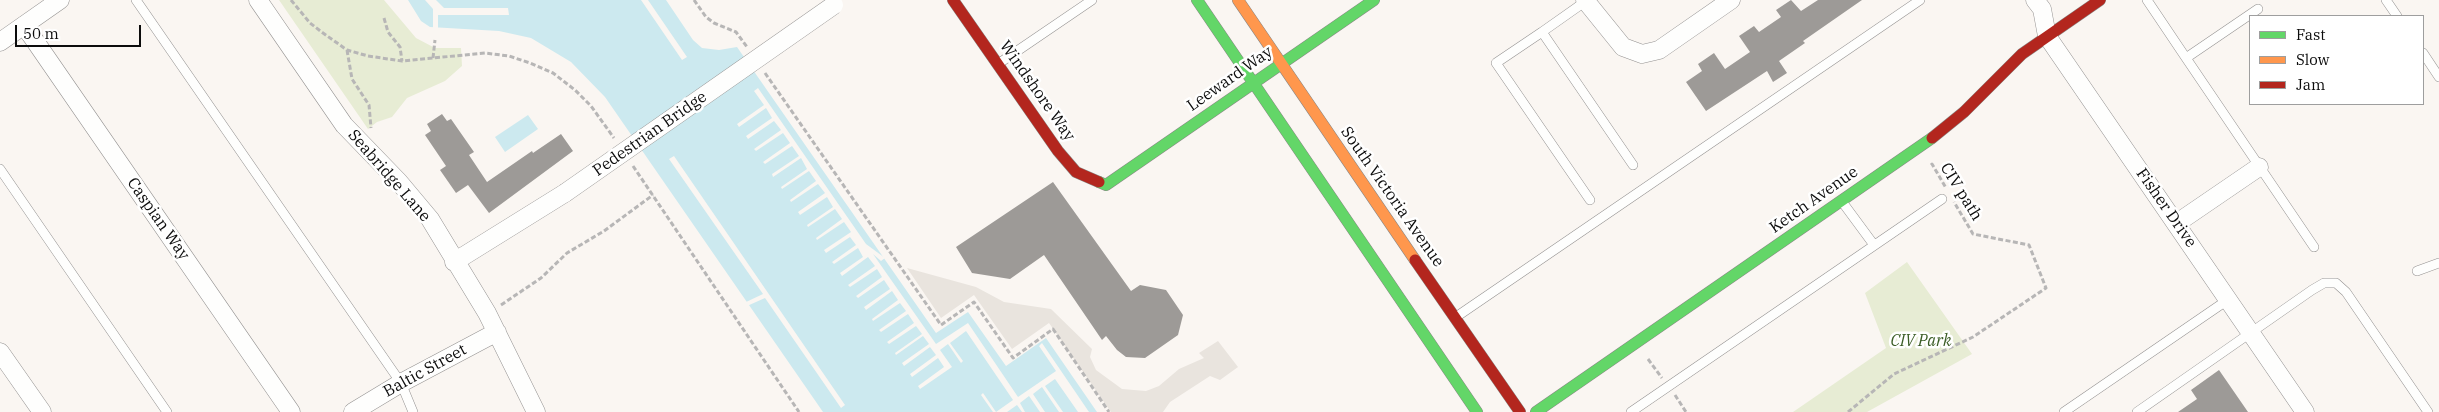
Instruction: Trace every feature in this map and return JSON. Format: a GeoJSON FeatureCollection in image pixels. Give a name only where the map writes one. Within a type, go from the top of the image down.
{"type":"FeatureCollection","features":[{"type":"Feature","properties":{"kind":"street"},"geometry":{"type":"LineString","coordinates":[[0,42],[60,0]]}},
{"type":"Feature","properties":{"kind":"street","name":"Seabridge Lane"},"geometry":{"type":"LineString","coordinates":[[258,0],[344,125],[399,182],[430,219],[454,262],[487,313],[536,412]]}},
{"type":"Feature","properties":{"kind":"street","name":"Windshore Way"},"geometry":{"type":"LineString","coordinates":[[953,0],[1058,151],[1076,172],[1106,185]]}},
{"type":"Feature","properties":{"kind":"street"},"geometry":{"type":"LineString","coordinates":[[1197,0],[1477,412]]}},
{"type":"Feature","properties":{"kind":"street","name":"South Victoria Avenue"},"geometry":{"type":"LineString","coordinates":[[1238,0],[1520,412]]}},
{"type":"Feature","properties":{"kind":"street","name":"Leeward Way"},"geometry":{"type":"LineString","coordinates":[[1106,185],[1280,63],[1374,0]]}},
{"type":"Feature","properties":{"kind":"street"},"geometry":{"type":"LineString","coordinates":[[1586,0],[1622,47],[1642,54],[1659,50],[1731,0]]}},
{"type":"Feature","properties":{"kind":"street","name":"Fisher Drive"},"geometry":{"type":"LineString","coordinates":[[2036,0],[2042,9],[2048,36],[2305,412]]}},
{"type":"Feature","properties":{"kind":"street","name":"Ketch Avenue"},"geometry":{"type":"LineString","coordinates":[[1536,412],[1928,141],[1964,112],[2022,54],[2100,0]]}},
{"type":"Feature","properties":{"kind":"street","name":"Pedestrian Bridge"},"geometry":{"type":"LineString","coordinates":[[454,262],[565,193],[837,2]]}},
{"type":"Feature","properties":{"kind":"street","name":"Caspian Way"},"geometry":{"type":"LineString","coordinates":[[24,25],[291,412]]}},
{"type":"Feature","properties":{"kind":"street"},"geometry":{"type":"LineString","coordinates":[[2177,223],[2259,167]]}},
{"type":"Feature","properties":{"kind":"street","name":"Baltic Street"},"geometry":{"type":"LineString","coordinates":[[353,412],[400,383],[496,332]]}},
{"type":"Feature","properties":{"kind":"street"},"geometry":{"type":"LineString","coordinates":[[0,352],[42,412]]}},
{"type":"Feature","properties":{"kind":"lane"},"geometry":{"type":"LineString","coordinates":[[136,0],[400,383],[413,412]]}},
{"type":"Feature","properties":{"kind":"lane"},"geometry":{"type":"LineString","coordinates":[[998,64],[1092,0]]}},
{"type":"Feature","properties":{"kind":"lane"},"geometry":{"type":"LineString","coordinates":[[1586,0],[1496,63],[1590,200]]}},
{"type":"Feature","properties":{"kind":"lane"},"geometry":{"type":"LineString","coordinates":[[1455,318],[1920,0]]}},
{"type":"Feature","properties":{"kind":"lane"},"geometry":{"type":"LineString","coordinates":[[2147,0],[2314,247]]}},
{"type":"Feature","properties":{"kind":"lane"},"geometry":{"type":"LineString","coordinates":[[2386,0],[2396,15]]}},
{"type":"Feature","properties":{"kind":"lane"},"geometry":{"type":"LineString","coordinates":[[2249,15],[2258,9]]}},
{"type":"Feature","properties":{"kind":"lane"},"geometry":{"type":"LineString","coordinates":[[2186,58],[2249,15]]}},
{"type":"Feature","properties":{"kind":"lane"},"geometry":{"type":"LineString","coordinates":[[1542,32],[1634,164]]}},
{"type":"Feature","properties":{"kind":"lane"},"geometry":{"type":"LineString","coordinates":[[2424,54],[2439,77]]}},
{"type":"Feature","properties":{"kind":"lane"},"geometry":{"type":"LineString","coordinates":[[0,169],[167,412]]}},
{"type":"Feature","properties":{"kind":"lane"},"geometry":{"type":"LineString","coordinates":[[1631,412],[1945,196]]}},
{"type":"Feature","properties":{"kind":"lane"},"geometry":{"type":"LineString","coordinates":[[1842,201],[1874,246]]}},
{"type":"Feature","properties":{"kind":"lane"},"geometry":{"type":"LineString","coordinates":[[2417,271],[2439,262]]}},
{"type":"Feature","properties":{"kind":"lane"},"geometry":{"type":"LineString","coordinates":[[2137,412],[2324,283],[2336,283],[2346,292],[2428,412]]}},
{"type":"Feature","properties":{"kind":"lane"},"geometry":{"type":"LineString","coordinates":[[2064,412],[2229,299]]}},
{"type":"Feature","properties":{"kind":"path"},"geometry":{"type":"LineString","coordinates":[[291,0],[310,22],[348,50],[368,56],[402,61],[463,54],[493,54],[530,63],[553,73],[591,106],[619,147]]}},
{"type":"Feature","properties":{"kind":"path"},"geometry":{"type":"LineString","coordinates":[[694,0],[706,17],[714,23],[736,32],[748,48]]}},
{"type":"Feature","properties":{"kind":"path"},"geometry":{"type":"LineString","coordinates":[[384,18],[388,32],[400,47],[402,61]]}},
{"type":"Feature","properties":{"kind":"path"},"geometry":{"type":"LineString","coordinates":[[433,58],[435,40]]}},
{"type":"Feature","properties":{"kind":"path"},"geometry":{"type":"LineString","coordinates":[[348,50],[352,78],[369,104],[372,130],[368,151]]}},
{"type":"Feature","properties":{"kind":"path"},"geometry":{"type":"LineString","coordinates":[[765,72],[941,325],[974,302],[1013,358],[1053,329],[1109,412]]}},
{"type":"Feature","properties":{"kind":"path"},"geometry":{"type":"LineString","coordinates":[[630,163],[799,412]]}},
{"type":"Feature","properties":{"kind":"path","name":"CIV path"},"geometry":{"type":"LineString","coordinates":[[1925,170],[1932,164],[1945,196]]}},
{"type":"Feature","properties":{"kind":"path"},"geometry":{"type":"LineString","coordinates":[[487,313],[515,297],[541,278],[567,252],[604,231],[653,196]]}},
{"type":"Feature","properties":{"kind":"path","name":"CIV path"},"geometry":{"type":"LineString","coordinates":[[1848,412],[1894,374],[1973,337],[2046,288],[2029,245],[1973,234],[1954,201]]}},
{"type":"Feature","properties":{"kind":"path"},"geometry":{"type":"LineString","coordinates":[[1646,357],[1654,351]]}},
{"type":"Feature","properties":{"kind":"green space"},"geometry":{"type":"Polygon","coordinates":[[[279,0],[384,0],[416,38],[435,48],[461,48],[462,66],[445,81],[407,98],[392,117],[377,122],[368,129],[279,0]]]}},
{"type":"Feature","properties":{"kind":"green space","name":"CIV Park"},"geometry":{"type":"Polygon","coordinates":[[[1907,262],[1972,354],[1867,412],[1793,412],[1886,348],[1865,293],[1907,262]]]}},
{"type":"Feature","properties":{"kind":"shaded area"},"geometry":{"type":"Polygon","coordinates":[[[907,268],[976,287],[1004,302],[1051,309],[1092,349],[1090,357],[1096,370],[1122,389],[1146,391],[1159,386],[1179,369],[1204,358],[1199,353],[1218,341],[1238,367],[1220,380],[1210,376],[1170,402],[1163,412],[1111,412],[1049,323],[1012,349],[974,295],[941,318],[907,268]]]}},
{"type":"Feature","properties":{"kind":"water"},"geometry":{"type":"Polygon","coordinates":[[[408,0],[666,0],[693,40],[702,48],[719,50],[737,47],[936,333],[968,312],[1006,366],[1046,338],[1097,412],[823,412],[605,97],[571,62],[531,38],[499,31],[430,27],[421,21],[408,0]]]}},
{"type":"Feature","properties":{"kind":"water"},"geometry":{"type":"Polygon","coordinates":[[[528,115],[538,129],[505,152],[495,137],[528,115]]]}},
{"type":"Feature","properties":{"kind":"pier"},"geometry":{"type":"Polygon","coordinates":[[[425,0],[436,0],[444,8],[508,8],[509,15],[438,15],[438,30],[433,30],[433,9],[425,0]]]}},
{"type":"Feature","properties":{"kind":"pier"},"geometry":{"type":"Polygon","coordinates":[[[641,0],[648,0],[687,57],[682,60],[641,0]]]}},
{"type":"Feature","properties":{"kind":"pier"},"geometry":{"type":"Polygon","coordinates":[[[758,88],[866,244],[885,258],[881,261],[873,254],[936,344],[968,323],[1018,397],[1056,371],[1039,346],[1042,343],[1089,412],[1078,412],[1055,379],[1045,386],[1063,412],[1059,412],[1042,387],[1033,394],[1045,412],[1040,412],[1029,396],[1020,403],[1025,412],[1022,412],[1017,405],[1007,412],[996,412],[1013,400],[966,331],[950,343],[963,361],[961,363],[948,344],[940,350],[952,367],[920,389],[918,386],[944,367],[938,358],[912,377],[910,374],[936,355],[930,347],[904,366],[902,363],[929,344],[923,336],[896,355],[895,353],[922,334],[916,326],[889,344],[887,342],[914,323],[908,314],[881,332],[879,330],[906,311],[900,303],[873,321],[872,319],[898,300],[892,291],[866,310],[864,307],[890,289],[884,280],[858,298],[856,296],[882,277],[877,269],[850,287],[848,285],[875,266],[868,257],[842,276],[840,273],[863,257],[858,248],[834,264],[832,262],[856,245],[850,237],[826,253],[824,250],[851,232],[844,222],[817,240],[816,238],[842,219],[835,209],[808,227],[807,225],[833,207],[827,197],[800,215],[798,212],[825,193],[818,184],[791,202],[790,200],[816,181],[809,171],[782,189],[781,187],[807,169],[801,158],[773,177],[772,174],[799,156],[792,146],[765,164],[763,162],[790,143],[783,133],[756,151],[754,149],[781,130],[774,121],[748,139],[746,136],[772,118],[766,108],[739,127],[737,124],[764,105],[754,91],[758,88]]]}},
{"type":"Feature","properties":{"kind":"pier"},"geometry":{"type":"Polygon","coordinates":[[[674,156],[845,405],[841,408],[765,298],[747,306],[744,303],[763,294],[669,159],[674,156]]]}},
{"type":"Feature","properties":{"kind":"pier"},"geometry":{"type":"Polygon","coordinates":[[[983,393],[996,412],[993,412],[981,395],[983,393]]]}},
{"type":"Feature","properties":{"kind":"building"},"geometry":{"type":"Polygon","coordinates":[[[1791,0],[1801,11],[1818,0],[1862,0],[1803,41],[1805,43],[1779,61],[1787,73],[1773,82],[1767,71],[1706,111],[1686,82],[1702,71],[1698,64],[1714,53],[1725,69],[1750,52],[1739,36],[1754,26],[1759,32],[1781,17],[1776,10],[1791,0]]]}},
{"type":"Feature","properties":{"kind":"building"},"geometry":{"type":"Polygon","coordinates":[[[442,114],[447,121],[451,119],[474,152],[469,155],[487,182],[532,151],[533,153],[561,134],[573,151],[489,213],[468,185],[456,193],[440,170],[446,166],[425,135],[431,131],[427,124],[442,114]]]}},
{"type":"Feature","properties":{"kind":"building"},"geometry":{"type":"Polygon","coordinates":[[[1053,182],[1131,291],[1140,285],[1166,290],[1183,315],[1178,335],[1145,358],[1126,357],[1117,350],[1106,336],[1102,340],[1044,255],[1010,279],[972,273],[956,247],[1053,182]]]}},
{"type":"Feature","properties":{"kind":"building"},"geometry":{"type":"Polygon","coordinates":[[[2219,370],[2248,412],[2178,412],[2197,399],[2191,390],[2219,370]]]}},
{"type":"Feature","properties":{"kind":"traffic: fast"},"geometry":{"type":"LineString","coordinates":[[1197,0],[1477,412]]}},
{"type":"Feature","properties":{"kind":"traffic: fast"},"geometry":{"type":"LineString","coordinates":[[1099,182],[1106,185],[1374,0]]}},
{"type":"Feature","properties":{"kind":"traffic: fast"},"geometry":{"type":"LineString","coordinates":[[1536,412],[1932,138]]}},
{"type":"Feature","properties":{"kind":"traffic: slow"},"geometry":{"type":"LineString","coordinates":[[1238,0],[1415,260]]}},
{"type":"Feature","properties":{"kind":"traffic: jam"},"geometry":{"type":"LineString","coordinates":[[953,0],[1058,151],[1076,172],[1099,182]]}},
{"type":"Feature","properties":{"kind":"traffic: jam"},"geometry":{"type":"LineString","coordinates":[[1932,138],[1964,112],[2022,54],[2100,0]]}},
{"type":"Feature","properties":{"kind":"traffic: jam"},"geometry":{"type":"LineString","coordinates":[[1415,260],[1520,412]]}}]}
